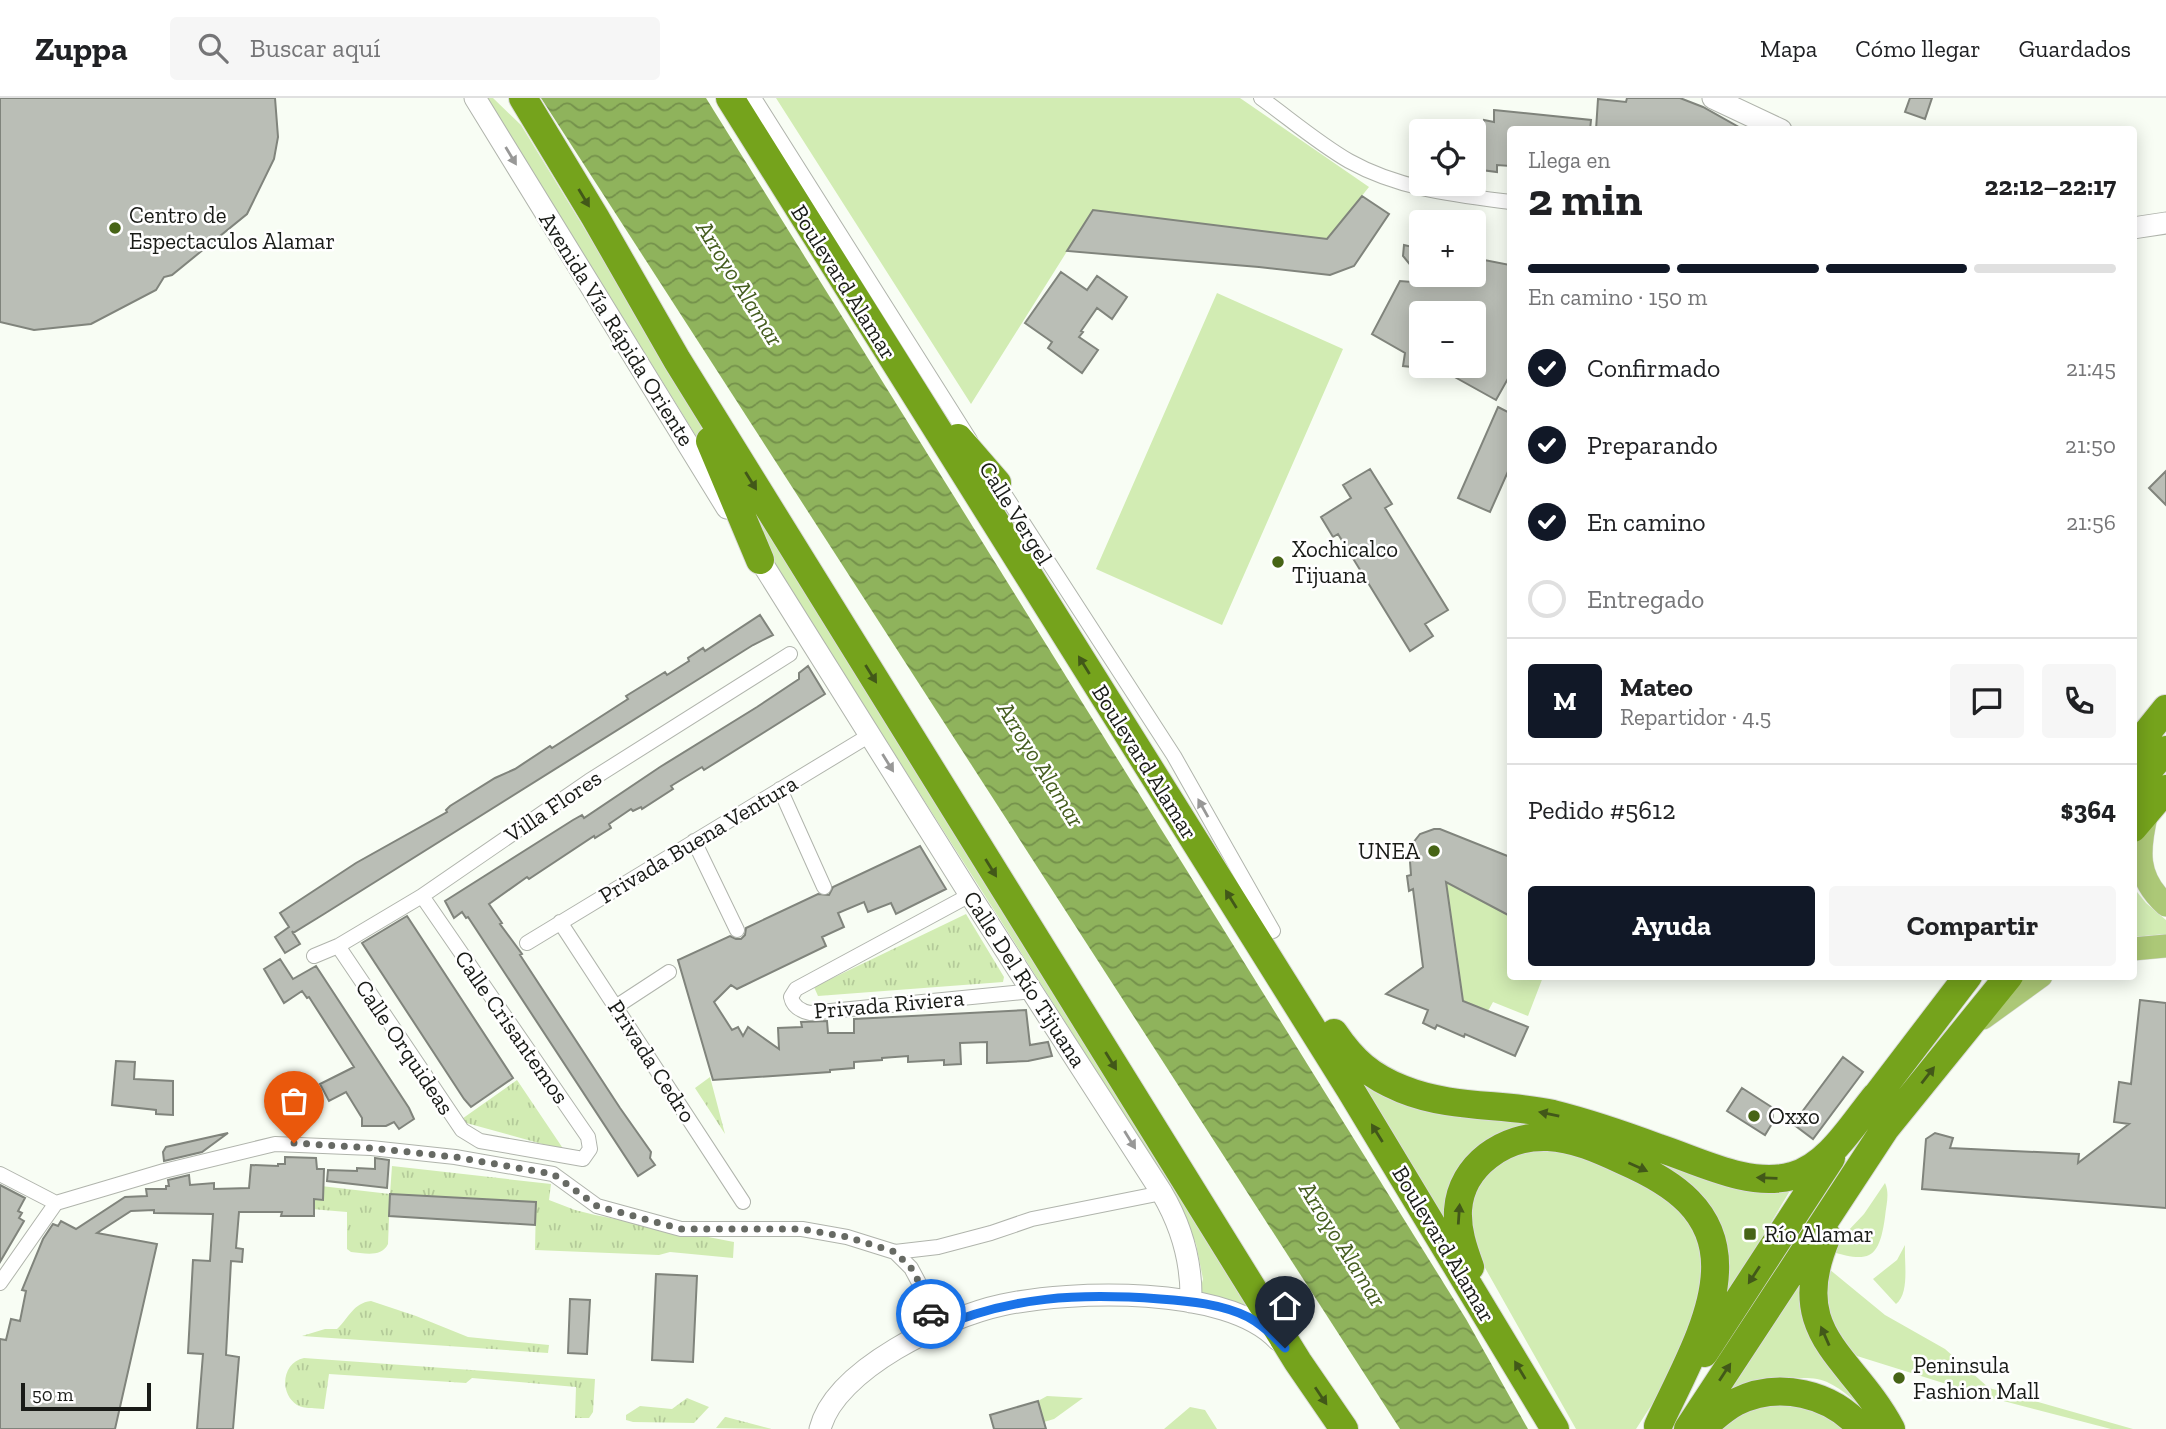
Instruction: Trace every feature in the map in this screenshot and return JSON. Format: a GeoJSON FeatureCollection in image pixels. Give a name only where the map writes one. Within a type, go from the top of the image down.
{"type":"FeatureCollection","features":[{"type":"Feature","properties":{"kind":"highway"},"geometry":{"type":"LineString","coordinates":[[510,98],[554,148]]}},
{"type":"Feature","properties":{"kind":"highway"},"geometry":{"type":"LineString","coordinates":[[523,98],[677,360],[1298,1362],[1344,1429]]}},
{"type":"Feature","properties":{"kind":"highway","name":"Boulevard Alamar"},"geometry":{"type":"LineString","coordinates":[[730,98],[1350,1089],[1555,1429]]}},
{"type":"Feature","properties":{"kind":"highway"},"geometry":{"type":"LineString","coordinates":[[879,339],[938,415],[997,483]]}},
{"type":"Feature","properties":{"kind":"highway"},"geometry":{"type":"LineString","coordinates":[[677,360],[760,560]]}},
{"type":"Feature","properties":{"kind":"highway"},"geometry":{"type":"LineString","coordinates":[[2137,745],[2166,709]]}},
{"type":"Feature","properties":{"kind":"highway"},"geometry":{"type":"LineString","coordinates":[[2137,783],[2166,750]]}},
{"type":"Feature","properties":{"kind":"highway"},"geometry":{"type":"LineString","coordinates":[[2140,820],[2166,789]]}},
{"type":"Feature","properties":{"kind":"highway"},"geometry":{"type":"LineString","coordinates":[[1273,931],[1350,1089]]}},
{"type":"Feature","properties":{"kind":"highway"},"geometry":{"type":"LineString","coordinates":[[1273,931],[1348,1054],[1376,1076],[1444,1102],[1553,1114],[1733,1172],[1774,1179],[1794,1176],[1818,1162],[1875,1097]]}},
{"type":"Feature","properties":{"kind":"highway"},"geometry":{"type":"LineString","coordinates":[[1657,1427],[1820,1174],[1965,980]]}},
{"type":"Feature","properties":{"kind":"highway"},"geometry":{"type":"LineString","coordinates":[[1688,1429],[1885,1129],[2006,980]]}},
{"type":"Feature","properties":{"kind":"highway"},"geometry":{"type":"LineString","coordinates":[[1885,1129],[1841,1205],[1826,1238],[1816,1262],[1813,1294],[1818,1320],[1832,1350],[1891,1429]]}},
{"type":"Feature","properties":{"kind":"highway"},"geometry":{"type":"LineString","coordinates":[[1493,1325],[1472,1273],[1458,1226],[1458,1207],[1466,1182],[1474,1168],[1488,1155],[1518,1140],[1534,1137],[1567,1139],[1625,1161],[1669,1184],[1682,1193],[1705,1223],[1711,1239],[1715,1269],[1713,1293],[1704,1321],[1657,1427]]}},
{"type":"Feature","properties":{"kind":"highway"},"geometry":{"type":"LineString","coordinates":[[1701,1429],[1735,1403],[1753,1396],[1791,1392],[1828,1402],[1862,1429]]}},
{"type":"Feature","properties":{"kind":"main road"},"geometry":{"type":"LineString","coordinates":[[2140,820],[2142,870],[2152,892],[2166,905]]}},
{"type":"Feature","properties":{"kind":"main road"},"geometry":{"type":"LineString","coordinates":[[2137,950],[2166,946]]}},
{"type":"Feature","properties":{"kind":"main road"},"geometry":{"type":"LineString","coordinates":[[1959,1037],[2036,980]]}},
{"type":"Feature","properties":{"kind":"street","name":"Avenida Vía Rápida Oriente"},"geometry":{"type":"LineString","coordinates":[[475,98],[760,560]]}},
{"type":"Feature","properties":{"kind":"street","name":"Calle Vergel"},"geometry":{"type":"LineString","coordinates":[[754,98],[997,483],[1174,756],[1273,931]]}},
{"type":"Feature","properties":{"kind":"street"},"geometry":{"type":"LineString","coordinates":[[1261,98],[1336,153],[1370,170],[1421,189],[1507,202]]}},
{"type":"Feature","properties":{"kind":"street"},"geometry":{"type":"LineString","coordinates":[[1713,98],[1772,126]]}},
{"type":"Feature","properties":{"kind":"street"},"geometry":{"type":"LineString","coordinates":[[2137,227],[2166,223]]}},
{"type":"Feature","properties":{"kind":"street","name":"Calle Del Río Tijuana"},"geometry":{"type":"LineString","coordinates":[[760,560],[970,895],[1162,1193],[1177,1223],[1188,1256],[1192,1278],[1191,1302]]}},
{"type":"Feature","properties":{"kind":"street","name":"Villa Flores"},"geometry":{"type":"LineString","coordinates":[[314,956],[338,946],[422,895],[589,781],[811,640]]}},
{"type":"Feature","properties":{"kind":"street","name":"Privada Buena Ventura"},"geometry":{"type":"LineString","coordinates":[[527,943],[870,735]]}},
{"type":"Feature","properties":{"kind":"street"},"geometry":{"type":"LineString","coordinates":[[780,789],[824,887]]}},
{"type":"Feature","properties":{"kind":"street"},"geometry":{"type":"LineString","coordinates":[[694,841],[737,930]]}},
{"type":"Feature","properties":{"kind":"street","name":"Calle Crisantemos"},"geometry":{"type":"LineString","coordinates":[[422,895],[588,1137],[590,1149],[583,1160],[480,1141]]}},
{"type":"Feature","properties":{"kind":"street","name":"Privada Riviera"},"geometry":{"type":"LineString","coordinates":[[970,895],[796,989],[791,997],[792,1003],[802,1011],[810,1013],[1033,991]]}},
{"type":"Feature","properties":{"kind":"street","name":"Privada Cedro"},"geometry":{"type":"LineString","coordinates":[[560,922],[743,1202]]}},
{"type":"Feature","properties":{"kind":"street","name":"Calle Orquideas"},"geometry":{"type":"LineString","coordinates":[[338,946],[455,1121],[462,1130],[480,1141]]}},
{"type":"Feature","properties":{"kind":"street"},"geometry":{"type":"LineString","coordinates":[[617,1006],[669,972]]}},
{"type":"Feature","properties":{"kind":"street"},"geometry":{"type":"LineString","coordinates":[[0,1283],[56,1203],[164,1171],[275,1144],[371,1148],[455,1157],[553,1174],[597,1206],[681,1229],[802,1229],[847,1237],[895,1252],[950,1244],[1031,1219],[1162,1193]]}},
{"type":"Feature","properties":{"kind":"street"},"geometry":{"type":"LineString","coordinates":[[0,1174],[56,1203]]}},
{"type":"Feature","properties":{"kind":"street"},"geometry":{"type":"LineString","coordinates":[[895,1252],[911,1268],[918,1281],[930,1307],[935,1329]]}},
{"type":"Feature","properties":{"kind":"street"},"geometry":{"type":"LineString","coordinates":[[820,1429],[829,1408],[854,1379],[875,1362],[935,1329],[999,1306],[1046,1298],[1113,1295],[1191,1302],[1247,1317],[1272,1333],[1298,1362]]}},
{"type":"Feature","properties":{"kind":"green space"},"geometry":{"type":"Polygon","coordinates":[[[487,98],[493,98],[521,125],[695,409],[714,465],[487,98]]]}},
{"type":"Feature","properties":{"kind":"green space"},"geometry":{"type":"Polygon","coordinates":[[[776,98],[1240,98],[1369,187],[1327,239],[1093,210],[971,404],[776,98]]]}},
{"type":"Feature","properties":{"kind":"green space"},"geometry":{"type":"Polygon","coordinates":[[[1217,293],[1343,349],[1222,625],[1096,569],[1217,293]]]}},
{"type":"Feature","properties":{"kind":"green space"},"geometry":{"type":"Polygon","coordinates":[[[744,493],[1262,1315],[1198,1298],[1203,1279],[1196,1244],[1162,1174],[766,552],[744,493]]]}},
{"type":"Feature","properties":{"kind":"green space"},"geometry":{"type":"Polygon","coordinates":[[[1446,882],[1507,914],[1507,980],[1542,980],[1528,1016],[1493,1002],[1488,1011],[1463,1001],[1446,882]]]}},
{"type":"Feature","properties":{"kind":"green space"},"geometry":{"type":"Polygon","coordinates":[[[2137,892],[2166,920],[2166,934],[2137,937],[2137,892]]]}},
{"type":"Feature","properties":{"kind":"green space"},"geometry":{"type":"Polygon","coordinates":[[[966,914],[1004,977],[1003,982],[818,996],[814,987],[966,914]]]}},
{"type":"Feature","properties":{"kind":"green space"},"geometry":{"type":"Polygon","coordinates":[[[1349,1065],[1483,1113],[1794,1184],[1727,1296],[1728,1281],[1670,1173],[1498,1139],[1452,1234],[1349,1065]]]}},
{"type":"Feature","properties":{"kind":"green space"},"geometry":{"type":"Polygon","coordinates":[[[710,1077],[725,1134],[695,1088],[710,1077]]]}},
{"type":"Feature","properties":{"kind":"green space"},"geometry":{"type":"Polygon","coordinates":[[[517,1080],[564,1150],[459,1121],[517,1080]]]}},
{"type":"Feature","properties":{"kind":"green space"},"geometry":{"type":"Polygon","coordinates":[[[1544,1143],[1659,1184],[1703,1240],[1707,1295],[1658,1395],[1636,1429],[1576,1429],[1471,1243],[1472,1194],[1495,1161],[1544,1143]]]}},
{"type":"Feature","properties":{"kind":"green space"},"geometry":{"type":"Polygon","coordinates":[[[392,1166],[551,1184],[549,1200],[595,1215],[734,1242],[733,1258],[670,1252],[659,1255],[535,1250],[536,1202],[390,1194],[392,1166]]]}},
{"type":"Feature","properties":{"kind":"green space"},"geometry":{"type":"Polygon","coordinates":[[[1885,1183],[1887,1195],[1883,1231],[1875,1250],[1863,1257],[1829,1251],[1864,1214],[1885,1183]]]}},
{"type":"Feature","properties":{"kind":"green space"},"geometry":{"type":"Polygon","coordinates":[[[321,1186],[390,1194],[388,1244],[377,1253],[351,1252],[347,1249],[347,1212],[311,1209],[321,1186]]]}},
{"type":"Feature","properties":{"kind":"green space"},"geometry":{"type":"Polygon","coordinates":[[[1905,1245],[1905,1285],[1896,1304],[1873,1279],[1897,1260],[1905,1245]]]}},
{"type":"Feature","properties":{"kind":"green space"},"geometry":{"type":"Polygon","coordinates":[[[1829,1269],[1885,1315],[1945,1349],[1989,1388],[2133,1429],[2111,1429],[1988,1397],[1857,1356],[1841,1337],[1828,1313],[1825,1297],[1829,1269]]]}},
{"type":"Feature","properties":{"kind":"green space"},"geometry":{"type":"Polygon","coordinates":[[[1803,1271],[1870,1416],[1839,1389],[1814,1378],[1759,1381],[1721,1397],[1803,1271]]]}},
{"type":"Feature","properties":{"kind":"green space"},"geometry":{"type":"Polygon","coordinates":[[[371,1301],[468,1337],[549,1345],[548,1353],[302,1336],[325,1329],[337,1329],[355,1308],[371,1301]]]}},
{"type":"Feature","properties":{"kind":"green space"},"geometry":{"type":"Polygon","coordinates":[[[304,1358],[595,1379],[593,1412],[589,1418],[575,1418],[576,1387],[472,1378],[466,1383],[329,1374],[324,1409],[303,1407],[291,1399],[285,1385],[291,1365],[304,1358]]]}},
{"type":"Feature","properties":{"kind":"green space"},"geometry":{"type":"Polygon","coordinates":[[[1047,1396],[1083,1398],[1054,1419],[1044,1422],[1038,1401],[1047,1396]]]}},
{"type":"Feature","properties":{"kind":"green space"},"geometry":{"type":"Polygon","coordinates":[[[687,1398],[709,1407],[694,1423],[626,1420],[626,1415],[640,1406],[672,1409],[687,1398]]]}},
{"type":"Feature","properties":{"kind":"green space"},"geometry":{"type":"Polygon","coordinates":[[[1785,1399],[1855,1429],[1719,1429],[1733,1416],[1785,1399]]]}},
{"type":"Feature","properties":{"kind":"green space"},"geometry":{"type":"Polygon","coordinates":[[[1190,1407],[1205,1410],[1217,1429],[1164,1429],[1190,1407]]]}},
{"type":"Feature","properties":{"kind":"green space"},"geometry":{"type":"Polygon","coordinates":[[[726,1417],[772,1429],[716,1428],[726,1417]]]}},
{"type":"Feature","properties":{"kind":"water","name":"Arroyo Alamar"},"geometry":{"type":"Polygon","coordinates":[[[541,98],[706,98],[1466,1319],[1528,1429],[1400,1429],[541,98]]]}},
{"type":"Feature","properties":{"kind":"building","name":"Centro de Espectaculos Alamar"},"geometry":{"type":"Polygon","coordinates":[[[0,98],[275,98],[278,137],[274,159],[247,214],[172,275],[164,277],[156,290],[91,324],[34,330],[0,322],[0,98]]]}},
{"type":"Feature","properties":{"kind":"building"},"geometry":{"type":"Polygon","coordinates":[[[1627,98],[1680,98],[1737,126],[1596,126],[1598,99],[1626,102],[1627,98]]]}},
{"type":"Feature","properties":{"kind":"building"},"geometry":{"type":"Polygon","coordinates":[[[1910,98],[1932,98],[1925,119],[1905,112],[1910,98]]]}},
{"type":"Feature","properties":{"kind":"building"},"geometry":{"type":"Polygon","coordinates":[[[1494,110],[1591,120],[1590,126],[1507,126],[1507,166],[1497,165],[1497,172],[1486,171],[1486,120],[1494,122],[1494,110]]]}},
{"type":"Feature","properties":{"kind":"building"},"geometry":{"type":"Polygon","coordinates":[[[1362,196],[1389,214],[1354,266],[1330,275],[1067,251],[1093,210],[1327,239],[1362,196]]]}},
{"type":"Feature","properties":{"kind":"building"},"geometry":{"type":"Polygon","coordinates":[[[1404,245],[1409,246],[1409,263],[1403,256],[1404,245]]]}},
{"type":"Feature","properties":{"kind":"building"},"geometry":{"type":"Polygon","coordinates":[[[1486,260],[1507,264],[1507,380],[1496,400],[1457,378],[1486,378],[1486,301],[1409,301],[1409,367],[1403,366],[1405,353],[1372,334],[1400,281],[1409,282],[1409,287],[1486,287],[1486,260]]]}},
{"type":"Feature","properties":{"kind":"building"},"geometry":{"type":"Polygon","coordinates":[[[1061,272],[1087,290],[1097,276],[1127,297],[1112,319],[1097,308],[1081,331],[1083,332],[1079,337],[1098,350],[1082,373],[1048,348],[1052,342],[1025,323],[1061,272]]]}},
{"type":"Feature","properties":{"kind":"building"},"geometry":{"type":"Polygon","coordinates":[[[1498,407],[1507,412],[1507,474],[1490,512],[1458,498],[1498,407]]]}},
{"type":"Feature","properties":{"kind":"building"},"geometry":{"type":"Polygon","coordinates":[[[1370,469],[1392,504],[1385,508],[1448,610],[1425,624],[1433,636],[1410,651],[1338,534],[1333,537],[1321,517],[1351,498],[1343,485],[1370,469]]]}},
{"type":"Feature","properties":{"kind":"building"},"geometry":{"type":"Polygon","coordinates":[[[2166,471],[2166,505],[2149,488],[2166,471]]]}},
{"type":"Feature","properties":{"kind":"building"},"geometry":{"type":"Polygon","coordinates":[[[760,615],[773,635],[293,933],[300,944],[285,953],[275,937],[289,927],[280,913],[356,863],[447,812],[450,806],[495,778],[515,769],[550,746],[552,748],[628,699],[626,696],[665,672],[667,675],[703,648],[705,651],[760,615]]]}},
{"type":"Feature","properties":{"kind":"building"},"geometry":{"type":"Polygon","coordinates":[[[808,666],[825,694],[704,770],[702,767],[671,786],[673,789],[642,809],[631,809],[609,824],[611,828],[595,838],[594,836],[529,879],[527,877],[489,904],[651,1152],[650,1158],[655,1165],[638,1176],[468,917],[462,912],[454,918],[445,901],[573,820],[582,815],[584,818],[757,707],[799,679],[799,673],[808,666]]]}},
{"type":"Feature","properties":{"kind":"building"},"geometry":{"type":"Polygon","coordinates":[[[1440,829],[1507,856],[1507,914],[1446,882],[1463,1001],[1528,1027],[1515,1056],[1465,1034],[1464,1037],[1437,1025],[1435,1029],[1423,1023],[1428,1010],[1386,994],[1423,967],[1413,889],[1409,891],[1407,876],[1411,875],[1409,848],[1420,834],[1440,829]]]}},
{"type":"Feature","properties":{"kind":"building"},"geometry":{"type":"Polygon","coordinates":[[[920,846],[946,889],[896,914],[891,903],[868,912],[864,902],[838,913],[844,927],[822,937],[826,946],[737,989],[731,985],[714,1002],[732,1030],[738,1027],[743,1036],[748,1027],[779,1049],[778,1028],[802,1027],[801,1022],[827,1021],[828,1033],[854,1033],[854,1019],[1026,1010],[1030,1045],[1048,1042],[1052,1056],[1028,1061],[987,1063],[987,1042],[960,1043],[961,1064],[944,1065],[944,1060],[908,1062],[908,1056],[854,1062],[854,1068],[830,1072],[713,1080],[678,960],[730,936],[741,939],[746,928],[818,894],[829,895],[833,887],[920,846]]]}},
{"type":"Feature","properties":{"kind":"building"},"geometry":{"type":"Polygon","coordinates":[[[407,916],[513,1078],[471,1107],[362,943],[407,916]]]}},
{"type":"Feature","properties":{"kind":"building"},"geometry":{"type":"Polygon","coordinates":[[[280,959],[293,979],[316,966],[414,1119],[399,1129],[394,1122],[386,1126],[362,1126],[362,1118],[346,1092],[329,1101],[320,1084],[354,1067],[309,997],[302,991],[284,1003],[264,969],[280,959]]]}},
{"type":"Feature","properties":{"kind":"building"},"geometry":{"type":"Polygon","coordinates":[[[2140,1000],[2166,1003],[2166,1208],[1922,1189],[1926,1139],[1935,1133],[1953,1138],[1950,1148],[2079,1154],[2078,1163],[2129,1124],[2114,1122],[2119,1082],[2131,1084],[2140,1000]]]}},
{"type":"Feature","properties":{"kind":"building"},"geometry":{"type":"Polygon","coordinates":[[[1843,1057],[1863,1072],[1813,1139],[1793,1124],[1843,1057]]]}},
{"type":"Feature","properties":{"kind":"building"},"geometry":{"type":"Polygon","coordinates":[[[116,1061],[135,1062],[134,1079],[173,1081],[173,1115],[156,1114],[156,1110],[112,1105],[116,1061]]]}},
{"type":"Feature","properties":{"kind":"building","name":"Oxxo"},"geometry":{"type":"Polygon","coordinates":[[[1742,1088],[1773,1108],[1773,1122],[1765,1135],[1727,1111],[1742,1088]]]}},
{"type":"Feature","properties":{"kind":"building"},"geometry":{"type":"Polygon","coordinates":[[[228,1133],[202,1152],[164,1161],[163,1152],[166,1147],[228,1133]]]}},
{"type":"Feature","properties":{"kind":"building"},"geometry":{"type":"Polygon","coordinates":[[[285,1157],[316,1158],[317,1169],[324,1169],[323,1200],[314,1199],[314,1216],[281,1216],[282,1212],[239,1212],[236,1248],[243,1249],[242,1262],[231,1261],[226,1355],[239,1357],[233,1429],[197,1429],[203,1354],[188,1353],[193,1260],[210,1261],[213,1214],[154,1213],[154,1210],[131,1211],[97,1233],[157,1244],[115,1429],[0,1429],[0,1339],[6,1340],[11,1319],[20,1321],[26,1291],[22,1290],[43,1239],[53,1224],[58,1226],[61,1221],[76,1229],[125,1197],[147,1196],[146,1189],[166,1189],[166,1186],[169,1186],[168,1180],[189,1175],[190,1185],[214,1183],[214,1189],[249,1188],[251,1165],[278,1166],[285,1164],[285,1157]]]}},
{"type":"Feature","properties":{"kind":"building"},"geometry":{"type":"Polygon","coordinates":[[[375,1158],[389,1160],[387,1188],[327,1181],[328,1170],[375,1169],[375,1158]]]}},
{"type":"Feature","properties":{"kind":"building"},"geometry":{"type":"Polygon","coordinates":[[[0,1185],[25,1198],[18,1211],[22,1213],[19,1218],[24,1221],[0,1262],[0,1185]]]}},
{"type":"Feature","properties":{"kind":"building"},"geometry":{"type":"Polygon","coordinates":[[[390,1194],[536,1202],[535,1225],[389,1216],[390,1194]]]}},
{"type":"Feature","properties":{"kind":"building"},"geometry":{"type":"Polygon","coordinates":[[[656,1274],[697,1276],[693,1362],[652,1360],[656,1274]]]}},
{"type":"Feature","properties":{"kind":"building"},"geometry":{"type":"Polygon","coordinates":[[[570,1299],[590,1300],[587,1354],[568,1353],[570,1299]]]}},
{"type":"Feature","properties":{"kind":"building"},"geometry":{"type":"Polygon","coordinates":[[[1038,1401],[1046,1429],[994,1429],[990,1415],[1038,1401]]]}},
{"type":"Feature","properties":{"kind":"way so far"},"geometry":{"type":"LineString","coordinates":[[294,1143],[455,1157],[553,1174],[597,1206],[681,1229],[802,1229],[847,1237],[895,1252],[911,1268],[925,1293],[931,1314]]}},
{"type":"Feature","properties":{"kind":"place","name":"Centro de Espectaculos Alamar"},"geometry":{"type":"Point","coordinates":[115,228]}},
{"type":"Feature","properties":{"kind":"place","name":"Xochicalco Tijuana"},"geometry":{"type":"Point","coordinates":[1278,562]}},
{"type":"Feature","properties":{"kind":"place","name":"UNEA"},"geometry":{"type":"Point","coordinates":[1434,851]}},
{"type":"Feature","properties":{"kind":"place","name":"Oxxo"},"geometry":{"type":"Point","coordinates":[1754,1116]}},
{"type":"Feature","properties":{"kind":"place","name":"Río Alamar"},"geometry":{"type":"Point","coordinates":[1750,1234]}},
{"type":"Feature","properties":{"kind":"place","name":"Peninsula Fashion Mall"},"geometry":{"type":"Point","coordinates":[1899,1378]}},
{"type":"Feature","properties":{"kind":"route"},"geometry":{"type":"LineString","coordinates":[[931,1314],[935,1329],[999,1306],[1056,1297],[1113,1295],[1191,1302],[1222,1308],[1247,1317],[1272,1333],[1285,1348]]}}]}
